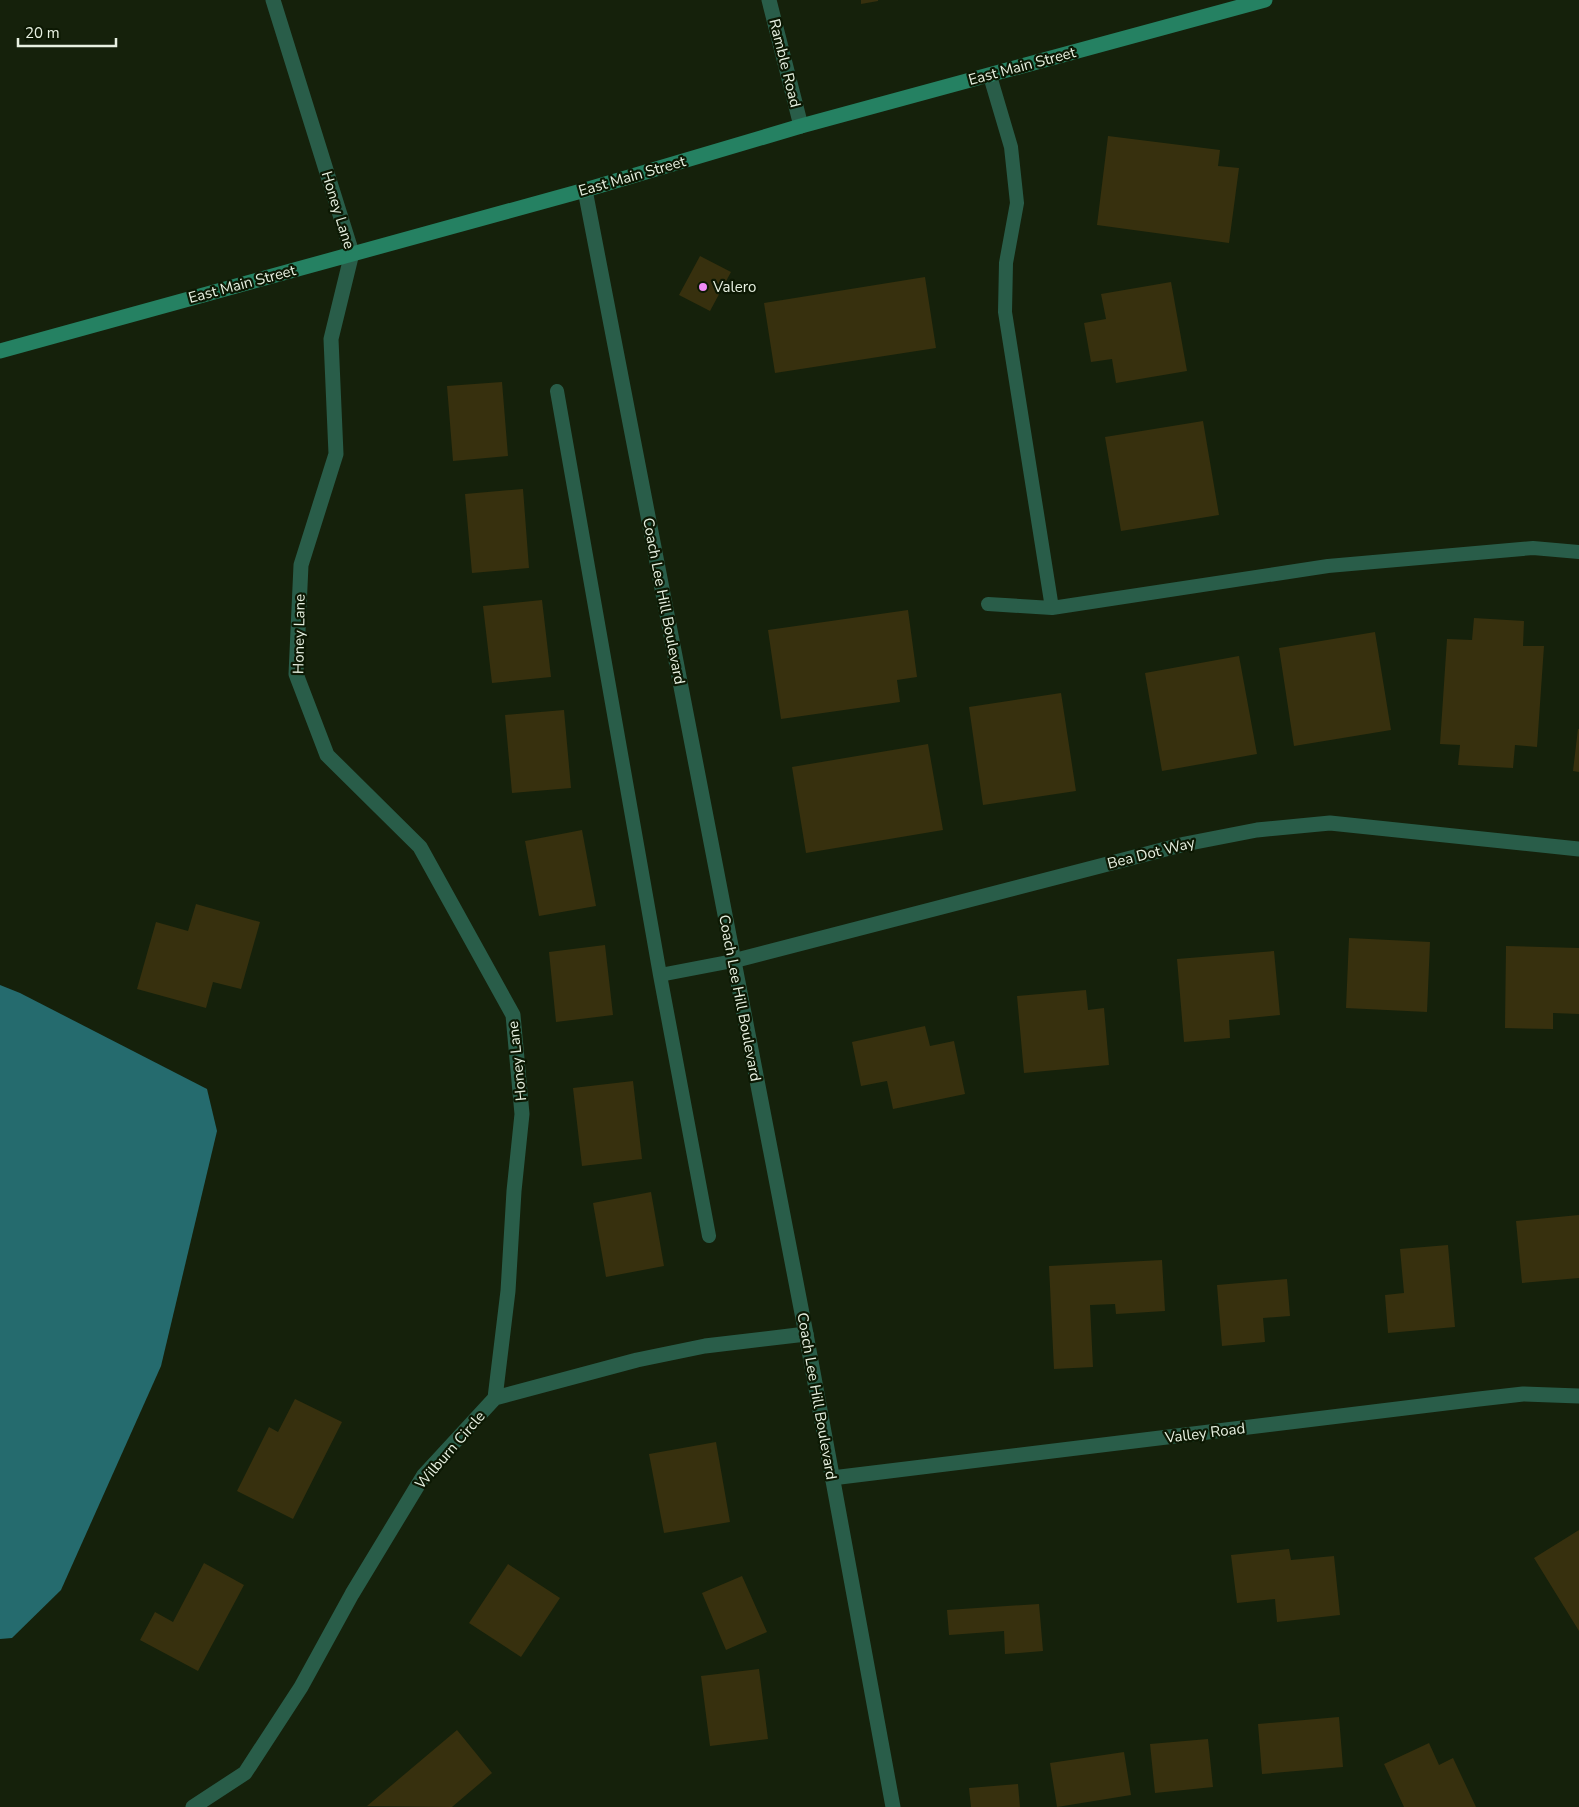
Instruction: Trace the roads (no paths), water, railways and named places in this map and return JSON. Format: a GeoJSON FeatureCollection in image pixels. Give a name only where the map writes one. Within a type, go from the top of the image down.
{"type":"FeatureCollection","features":[{"type":"Feature","properties":{"kind":"main road","name":"East Main Street"},"geometry":{"type":"LineString","coordinates":[[0,350],[585,190],[801,126],[1265,0]]}},
{"type":"Feature","properties":{"kind":"street","name":"Honey Lane"},"geometry":{"type":"LineString","coordinates":[[273,0],[352,254],[332,339],[336,454],[301,565],[296,674],[327,755],[420,847],[513,1015],[522,1114],[514,1191],[508,1291],[495,1398]]}},
{"type":"Feature","properties":{"kind":"street","name":"Ramble Road"},"geometry":{"type":"LineString","coordinates":[[769,0],[801,126]]}},
{"type":"Feature","properties":{"kind":"street","name":"Coach Lee Hill Boulevard"},"geometry":{"type":"LineString","coordinates":[[585,190],[806,1334],[893,1807]]}},
{"type":"Feature","properties":{"kind":"street","name":"Bea Dot Way"},"geometry":{"type":"LineString","coordinates":[[733,961],[1185,844],[1257,830],[1330,823],[1579,848]]}},
{"type":"Feature","properties":{"kind":"street","name":"Wilburn Circle"},"geometry":{"type":"LineString","coordinates":[[193,1807],[245,1773],[301,1687],[352,1594],[424,1475],[495,1398],[637,1360],[705,1346],[806,1334]]}},
{"type":"Feature","properties":{"kind":"street","name":"Valley Road"},"geometry":{"type":"LineString","coordinates":[[832,1478],[1524,1394],[1579,1396]]}},
{"type":"Feature","properties":{"kind":"lane"},"geometry":{"type":"LineString","coordinates":[[990,76],[1011,147],[1017,204],[1006,263],[1005,312],[1052,608]]}},
{"type":"Feature","properties":{"kind":"lane"},"geometry":{"type":"LineString","coordinates":[[557,392],[660,975],[709,1236]]}},
{"type":"Feature","properties":{"kind":"lane"},"geometry":{"type":"LineString","coordinates":[[988,604],[1052,608],[1328,566],[1533,548],[1579,552]]}},
{"type":"Feature","properties":{"kind":"lane"},"geometry":{"type":"LineString","coordinates":[[660,975],[733,961]]}},
{"type":"Feature","properties":{"kind":"water"},"geometry":{"type":"Polygon","coordinates":[[[0,985],[20,993],[207,1089],[217,1131],[161,1366],[61,1590],[12,1638],[0,1639],[0,985]]]}},
{"type":"Feature","properties":{"kind":"place","name":"Valero"},"geometry":{"type":"Point","coordinates":[703,287]}}]}
